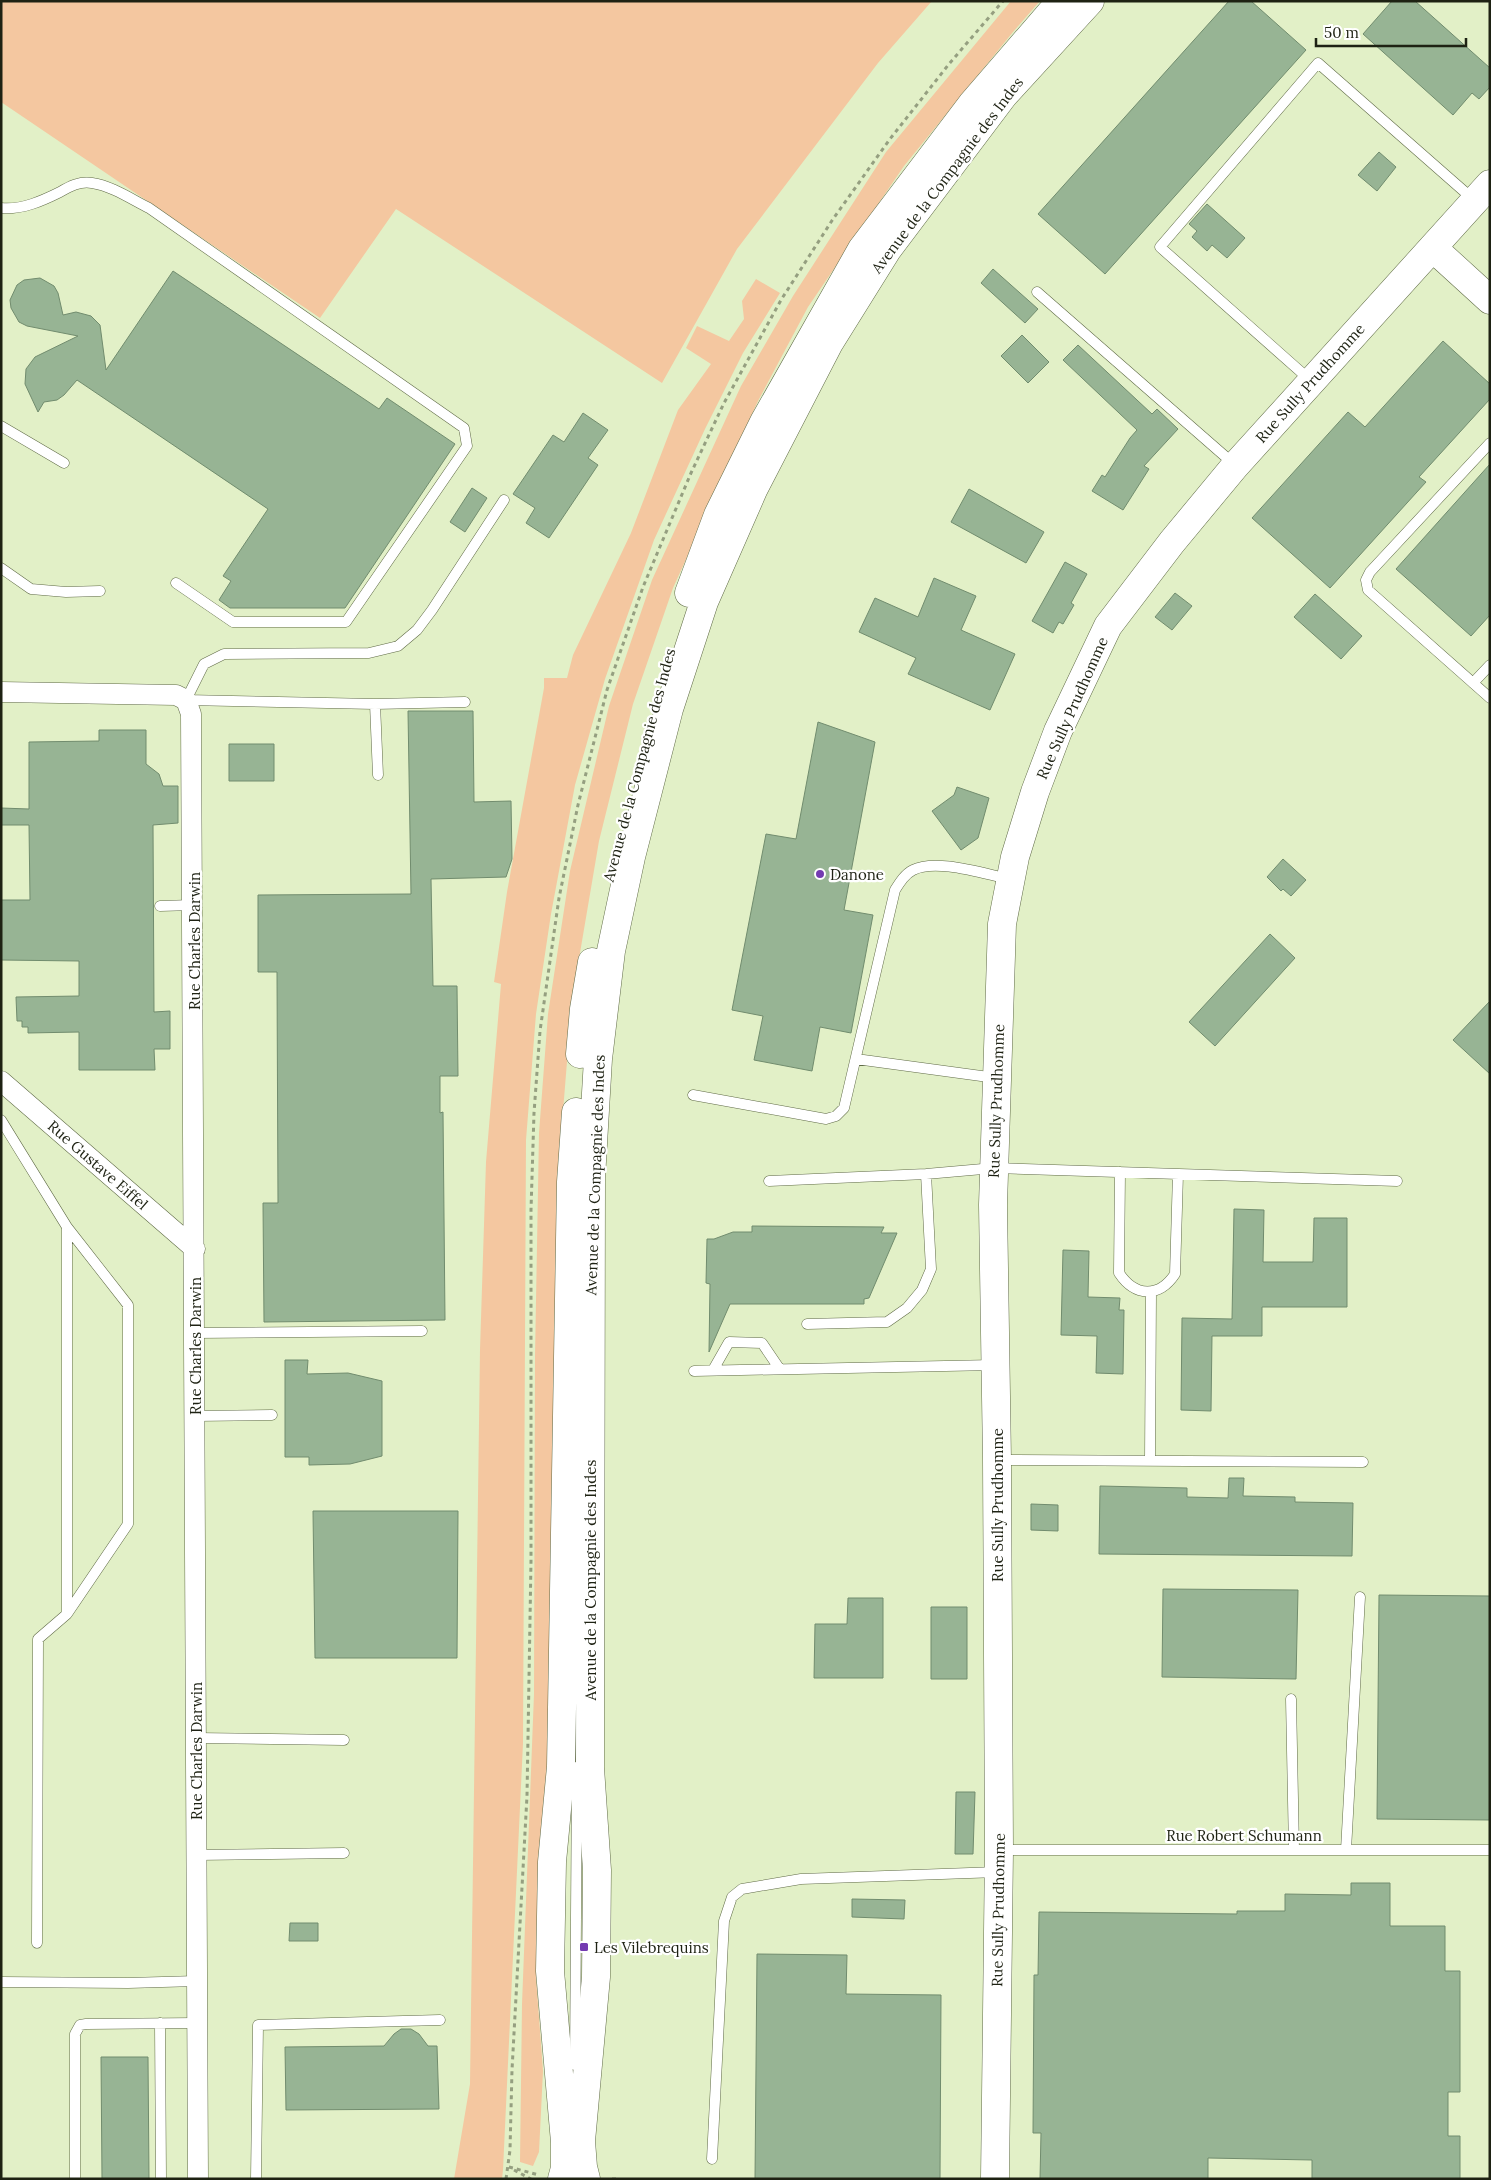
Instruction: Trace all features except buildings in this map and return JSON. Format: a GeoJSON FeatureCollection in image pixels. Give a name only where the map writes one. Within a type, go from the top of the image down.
{"type":"FeatureCollection","features":[{"type":"Feature","properties":{"kind":"main road","name":"Avenue de la Compagnie des Indes"},"geometry":{"type":"LineString","coordinates":[[586,2179],[573,2141],[550,1971],[552,1862],[561,1767],[571,1182],[584,1009],[598,924],[619,829],[659,684],[687,596],[718,515],[764,422],[862,250],[972,104],[1061,1]]}},
{"type":"Feature","properties":{"kind":"main road","name":"Avenue de la Compagnie des Indes"},"geometry":{"type":"LineString","coordinates":[[550,2176],[565,2168],[573,2141],[596,1977],[597,1870],[590,1768],[591,1178],[598,1059],[611,951],[631,857],[669,709],[704,602],[754,488],[830,343],[887,250],[1003,96],[1085,2]]}},
{"type":"Feature","properties":{"kind":"main road","name":"Rue Sully Prudhomme"},"geometry":{"type":"LineString","coordinates":[[994,2179],[999,1861],[997,1460],[993,1205],[1002,924],[1015,857],[1035,792],[1058,731],[1108,626],[1172,542],[1236,466],[1482,193]]}},
{"type":"Feature","properties":{"kind":"main road"},"geometry":{"type":"LineString","coordinates":[[1433,248],[1490,300]]}},
{"type":"Feature","properties":{"kind":"street"},"geometry":{"type":"LineString","coordinates":[[1,692],[165,694],[176,695],[186,700]]}},
{"type":"Feature","properties":{"kind":"street","name":"Rue Charles Darwin"},"geometry":{"type":"LineString","coordinates":[[186,700],[191,714],[193,730],[198,2179]]}},
{"type":"Feature","properties":{"kind":"street","name":"Rue Gustave Eiffel"},"geometry":{"type":"LineString","coordinates":[[1,1081],[195,1249]]}},
{"type":"Feature","properties":{"kind":"lane","name":"Avenue de la Compagnie des Indes"},"geometry":{"type":"LineString","coordinates":[[587,1060],[599,967],[636,796],[682,639],[718,541],[749,472],[860,269],[1001,82],[1085,2]]}},
{"type":"Feature","properties":{"kind":"lane"},"geometry":{"type":"LineString","coordinates":[[1311,381],[1160,247],[1318,63],[1482,193]]}},
{"type":"Feature","properties":{"kind":"lane"},"geometry":{"type":"LineString","coordinates":[[1,208],[15,209],[27,206],[81,182],[105,186],[149,208],[464,428],[467,446],[346,622],[233,622],[176,584]]}},
{"type":"Feature","properties":{"kind":"lane"},"geometry":{"type":"LineString","coordinates":[[1037,292],[1236,466]]}},
{"type":"Feature","properties":{"kind":"lane"},"geometry":{"type":"LineString","coordinates":[[1,426],[64,463]]}},
{"type":"Feature","properties":{"kind":"lane"},"geometry":{"type":"LineString","coordinates":[[1490,443],[1370,572],[1366,580],[1368,590],[1490,698]]}},
{"type":"Feature","properties":{"kind":"lane"},"geometry":{"type":"LineString","coordinates":[[465,702],[375,704],[186,700],[204,664],[224,654],[369,653],[398,646],[417,630],[432,610],[504,500]]}},
{"type":"Feature","properties":{"kind":"lane"},"geometry":{"type":"LineString","coordinates":[[1,568],[31,589],[66,592],[100,591]]}},
{"type":"Feature","properties":{"kind":"lane"},"geometry":{"type":"LineString","coordinates":[[1473,683],[1490,665]]}},
{"type":"Feature","properties":{"kind":"lane"},"geometry":{"type":"LineString","coordinates":[[375,704],[378,775]]}},
{"type":"Feature","properties":{"kind":"lane"},"geometry":{"type":"LineString","coordinates":[[693,1095],[826,1119],[841,1112],[844,1108],[856,1060],[895,890],[902,879],[913,870],[939,865],[1011,879]]}},
{"type":"Feature","properties":{"kind":"lane"},"geometry":{"type":"LineString","coordinates":[[160,906],[194,905]]}},
{"type":"Feature","properties":{"kind":"lane"},"geometry":{"type":"LineString","coordinates":[[856,1060],[997,1078]]}},
{"type":"Feature","properties":{"kind":"lane","name":"Avenue de la Compagnie des Indes"},"geometry":{"type":"LineString","coordinates":[[580,1309],[584,1108]]}},
{"type":"Feature","properties":{"kind":"lane"},"geometry":{"type":"LineString","coordinates":[[1,1120],[67,1228],[128,1306],[128,1524],[67,1614],[38,1639],[37,1942]]}},
{"type":"Feature","properties":{"kind":"lane"},"geometry":{"type":"LineString","coordinates":[[769,1181],[926,1174],[994,1168],[1397,1180]]}},
{"type":"Feature","properties":{"kind":"lane"},"geometry":{"type":"LineString","coordinates":[[1120,1172],[1119,1273],[1132,1288],[1150,1292],[1161,1289],[1175,1274],[1178,1174]]}},
{"type":"Feature","properties":{"kind":"lane"},"geometry":{"type":"LineString","coordinates":[[806,1324],[887,1322],[907,1308],[922,1290],[931,1269],[926,1174]]}},
{"type":"Feature","properties":{"kind":"lane"},"geometry":{"type":"LineString","coordinates":[[67,1228],[67,1614]]}},
{"type":"Feature","properties":{"kind":"lane"},"geometry":{"type":"LineString","coordinates":[[1150,1292],[1150,1461]]}},
{"type":"Feature","properties":{"kind":"lane"},"geometry":{"type":"LineString","coordinates":[[195,1333],[422,1331]]}},
{"type":"Feature","properties":{"kind":"lane"},"geometry":{"type":"LineString","coordinates":[[713,1370],[729,1342],[762,1343],[779,1368]]}},
{"type":"Feature","properties":{"kind":"lane"},"geometry":{"type":"LineString","coordinates":[[694,1371],[996,1365]]}},
{"type":"Feature","properties":{"kind":"lane"},"geometry":{"type":"LineString","coordinates":[[195,1416],[272,1415]]}},
{"type":"Feature","properties":{"kind":"lane"},"geometry":{"type":"LineString","coordinates":[[997,1460],[1364,1462]]}},
{"type":"Feature","properties":{"kind":"lane"},"geometry":{"type":"LineString","coordinates":[[1346,1850],[1360,1597]]}},
{"type":"Feature","properties":{"kind":"lane"},"geometry":{"type":"LineString","coordinates":[[1290,1699],[1294,1850]]}},
{"type":"Feature","properties":{"kind":"lane"},"geometry":{"type":"LineString","coordinates":[[196,1738],[344,1740]]}},
{"type":"Feature","properties":{"kind":"lane"},"geometry":{"type":"LineString","coordinates":[[573,2141],[577,1757]]}},
{"type":"Feature","properties":{"kind":"lane","name":"Rue Robert Schumann"},"geometry":{"type":"LineString","coordinates":[[712,2159],[724,1921],[732,1897],[742,1889],[800,1878],[999,1861],[1294,1850],[1490,1850]]}},
{"type":"Feature","properties":{"kind":"lane"},"geometry":{"type":"LineString","coordinates":[[196,1855],[344,1853]]}},
{"type":"Feature","properties":{"kind":"lane"},"geometry":{"type":"LineString","coordinates":[[1,1982],[128,1983],[197,1981]]}},
{"type":"Feature","properties":{"kind":"lane"},"geometry":{"type":"LineString","coordinates":[[256,2179],[258,2026],[440,2020]]}},
{"type":"Feature","properties":{"kind":"lane"},"geometry":{"type":"LineString","coordinates":[[160,2023],[161,2179]]}},
{"type":"Feature","properties":{"kind":"lane"},"geometry":{"type":"LineString","coordinates":[[75,2179],[75,2034],[80,2025],[197,2023]]}},
{"type":"Feature","properties":{"kind":"lane"},"geometry":{"type":"LineString","coordinates":[[573,2141],[574,2084]]}},
{"type":"Feature","properties":{"kind":"path"},"geometry":{"type":"LineString","coordinates":[[531,2179],[509,2167],[550,2176]]}},
{"type":"Feature","properties":{"kind":"path"},"geometry":{"type":"LineString","coordinates":[[612,2179],[620,2179]]}},
{"type":"Feature","properties":{"kind":"shaded area"},"geometry":{"type":"Polygon","coordinates":[[[1,1],[932,1],[878,63],[737,249],[662,383],[396,209],[320,318],[1,102],[1,1]]]}},
{"type":"Feature","properties":{"kind":"shaded area"},"geometry":{"type":"Polygon","coordinates":[[[1011,1],[1040,1],[904,166],[808,307],[758,401],[673,588],[633,704],[599,841],[572,1000],[561,1136],[543,1969],[536,1977],[543,2071],[539,2152],[533,2166],[520,2162],[522,2004],[534,1694],[535,1357],[539,1133],[548,1014],[570,871],[609,706],[652,580],[741,386],[793,296],[886,152],[1011,1]]]}},
{"type":"Feature","properties":{"kind":"shaded area"},"geometry":{"type":"Polygon","coordinates":[[[756,279],[780,293],[743,353],[705,429],[654,540],[605,679],[575,785],[551,914],[536,1014],[526,1140],[523,1743],[503,2170],[502,2179],[454,2179],[470,2084],[480,1350],[486,1162],[501,984],[494,982],[507,892],[544,688],[544,678],[567,678],[573,655],[631,533],[678,410],[711,364],[686,348],[697,326],[729,341],[744,319],[742,301],[756,279]]]}},
{"type":"Feature","properties":{"kind":"place","name":"Danone"},"geometry":{"type":"Point","coordinates":[820,874]}},
{"type":"Feature","properties":{"kind":"place","name":"Les Vilebrequins"},"geometry":{"type":"Point","coordinates":[584,1947]}}]}
